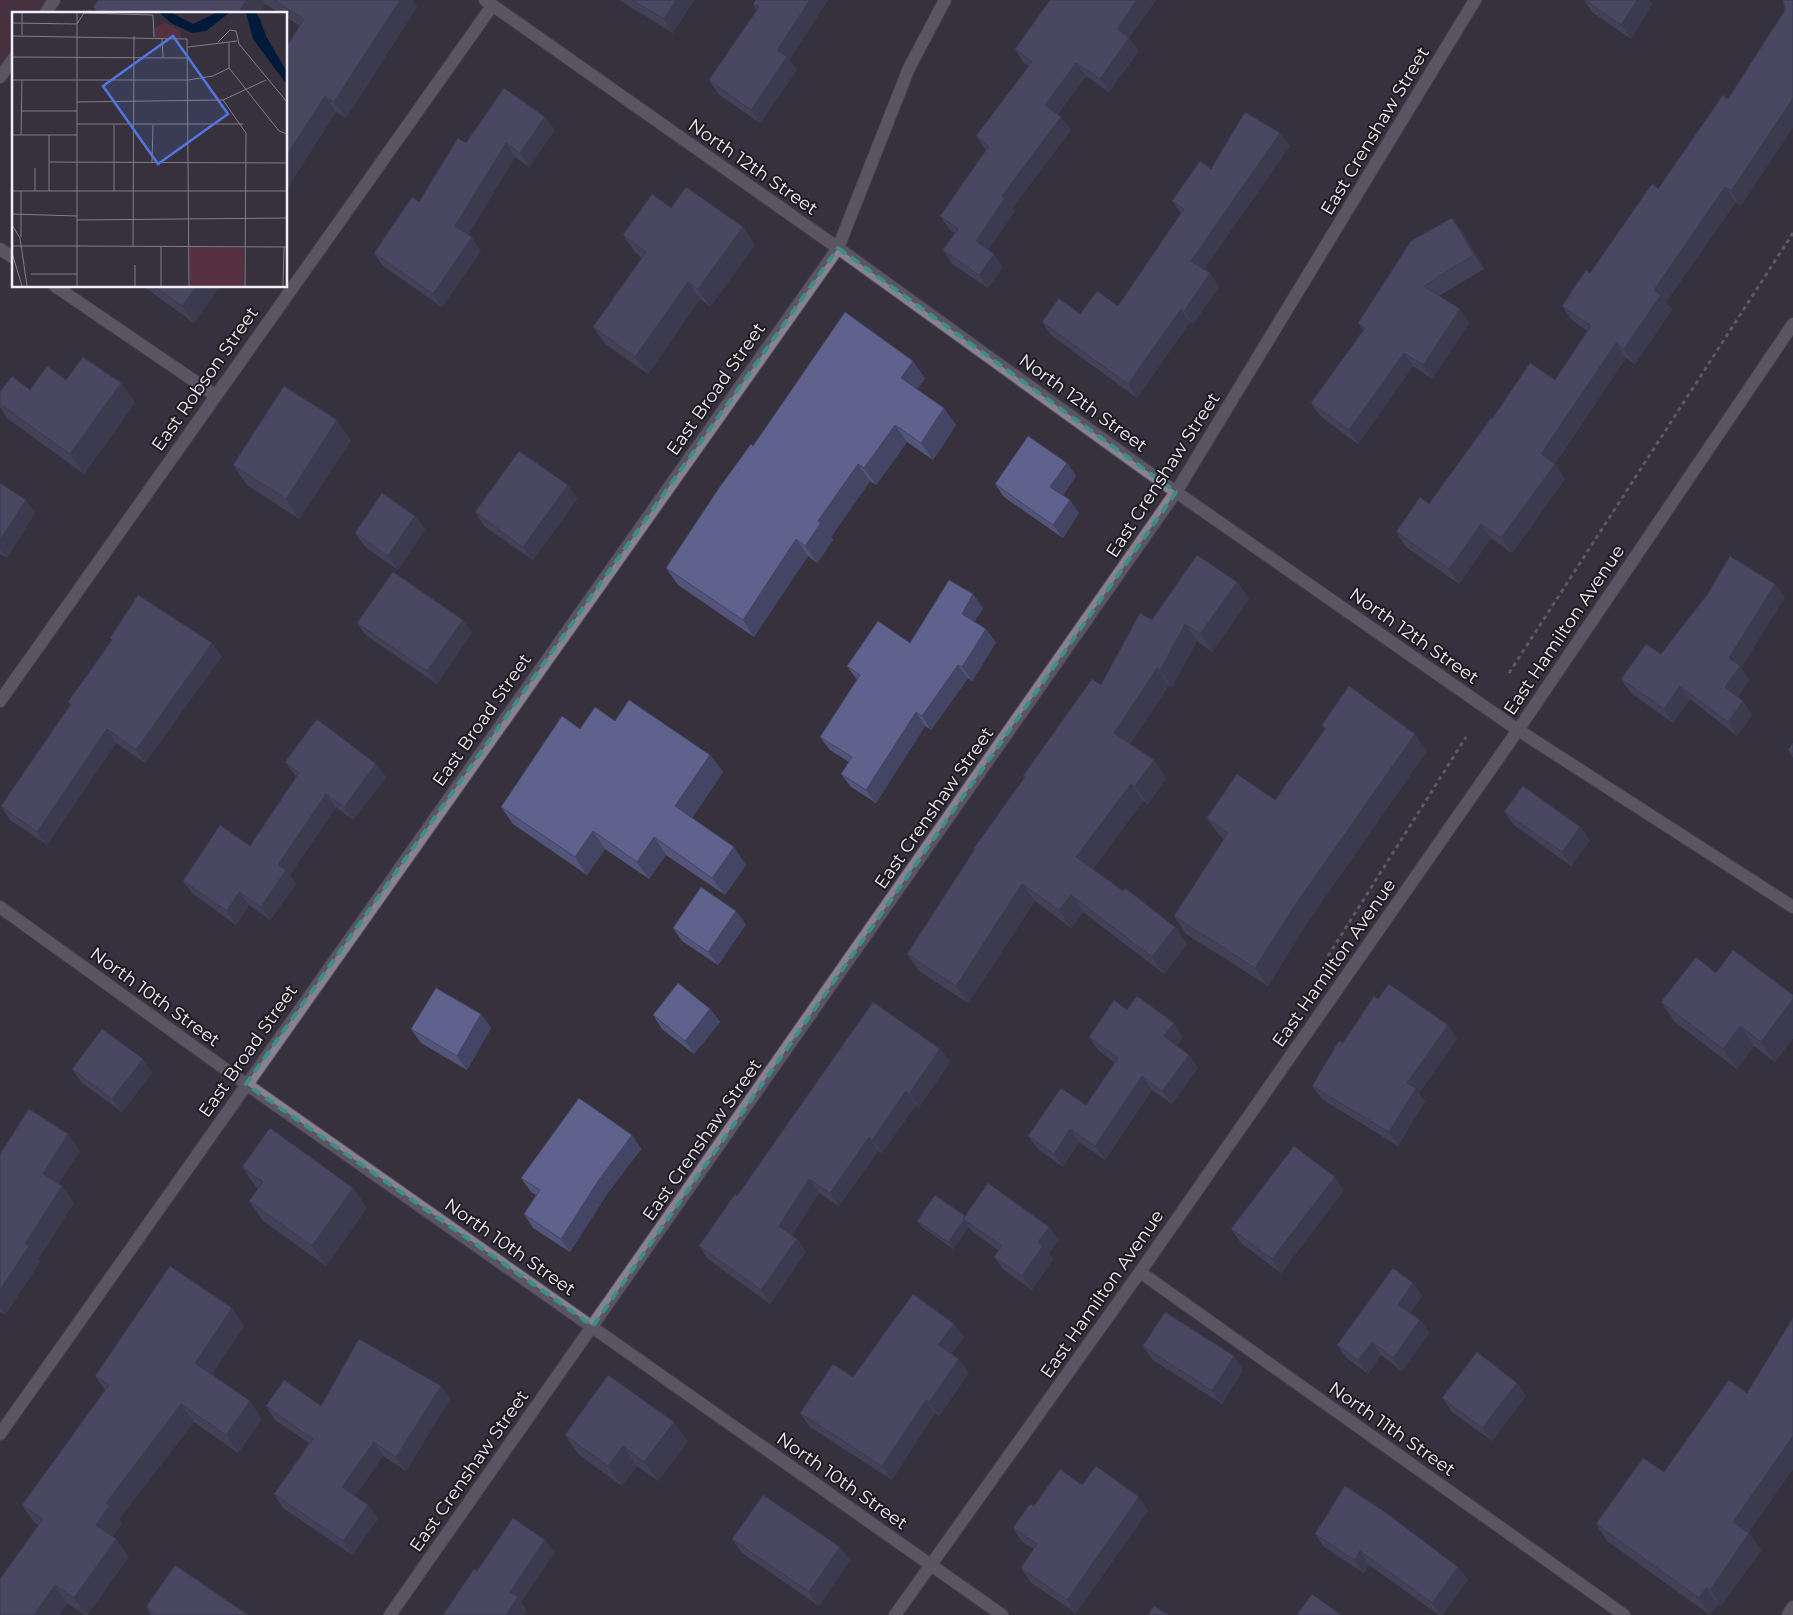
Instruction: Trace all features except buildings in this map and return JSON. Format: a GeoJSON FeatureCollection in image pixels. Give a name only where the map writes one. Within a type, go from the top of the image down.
{"type":"FeatureCollection","features":[{"type":"Feature","properties":{"kind":"street"},"geometry":{"type":"LineString","coordinates":[[45,12],[54,0]]}},
{"type":"Feature","properties":{"kind":"street","name":"East Broad Street"},"geometry":{"type":"LineString","coordinates":[[0,1434],[838,248],[909,68],[945,0]]}},
{"type":"Feature","properties":{"kind":"street","name":"East Crenshaw Street"},"geometry":{"type":"LineString","coordinates":[[390,1615],[1176,492],[1475,0]]}},
{"type":"Feature","properties":{"kind":"street","name":"North 12th Street"},"geometry":{"type":"LineString","coordinates":[[489,3],[838,248],[1176,492],[1518,730],[1793,907]]}},
{"type":"Feature","properties":{"kind":"street","name":"East Robson Street"},"geometry":{"type":"LineString","coordinates":[[0,701],[489,3]]}},
{"type":"Feature","properties":{"kind":"street"},"geometry":{"type":"LineString","coordinates":[[0,77],[12,61]]}},
{"type":"Feature","properties":{"kind":"street"},"geometry":{"type":"LineString","coordinates":[[0,249],[12,257]]}},
{"type":"Feature","properties":{"kind":"street"},"geometry":{"type":"LineString","coordinates":[[58,288],[215,395]]}},
{"type":"Feature","properties":{"kind":"street","name":"East Hamilton Avenue"},"geometry":{"type":"LineString","coordinates":[[895,1615],[1140,1272],[1518,730],[1793,324]]}},
{"type":"Feature","properties":{"kind":"street","name":"North 10th Street"},"geometry":{"type":"LineString","coordinates":[[0,907],[246,1084],[1002,1615]]}},
{"type":"Feature","properties":{"kind":"street","name":"North 11th Street"},"geometry":{"type":"LineString","coordinates":[[1140,1272],[1624,1615]]}},
{"type":"Feature","properties":{"kind":"street"},"geometry":{"type":"LineString","coordinates":[[1788,1615],[1793,1607]]}},
{"type":"Feature","properties":{"kind":"path"},"geometry":{"type":"LineString","coordinates":[[1509,673],[1793,233]]}},
{"type":"Feature","properties":{"kind":"highlighted area"},"geometry":{"type":"Polygon","coordinates":[[[838,248],[1176,492],[593,1326],[246,1084],[838,248]]]}},
{"type":"Feature","properties":{"kind":"shaded area"},"geometry":{"type":"Polygon","coordinates":[[[0,0],[54,0],[45,12],[12,12],[12,59],[0,76],[0,0]]]}}]}
